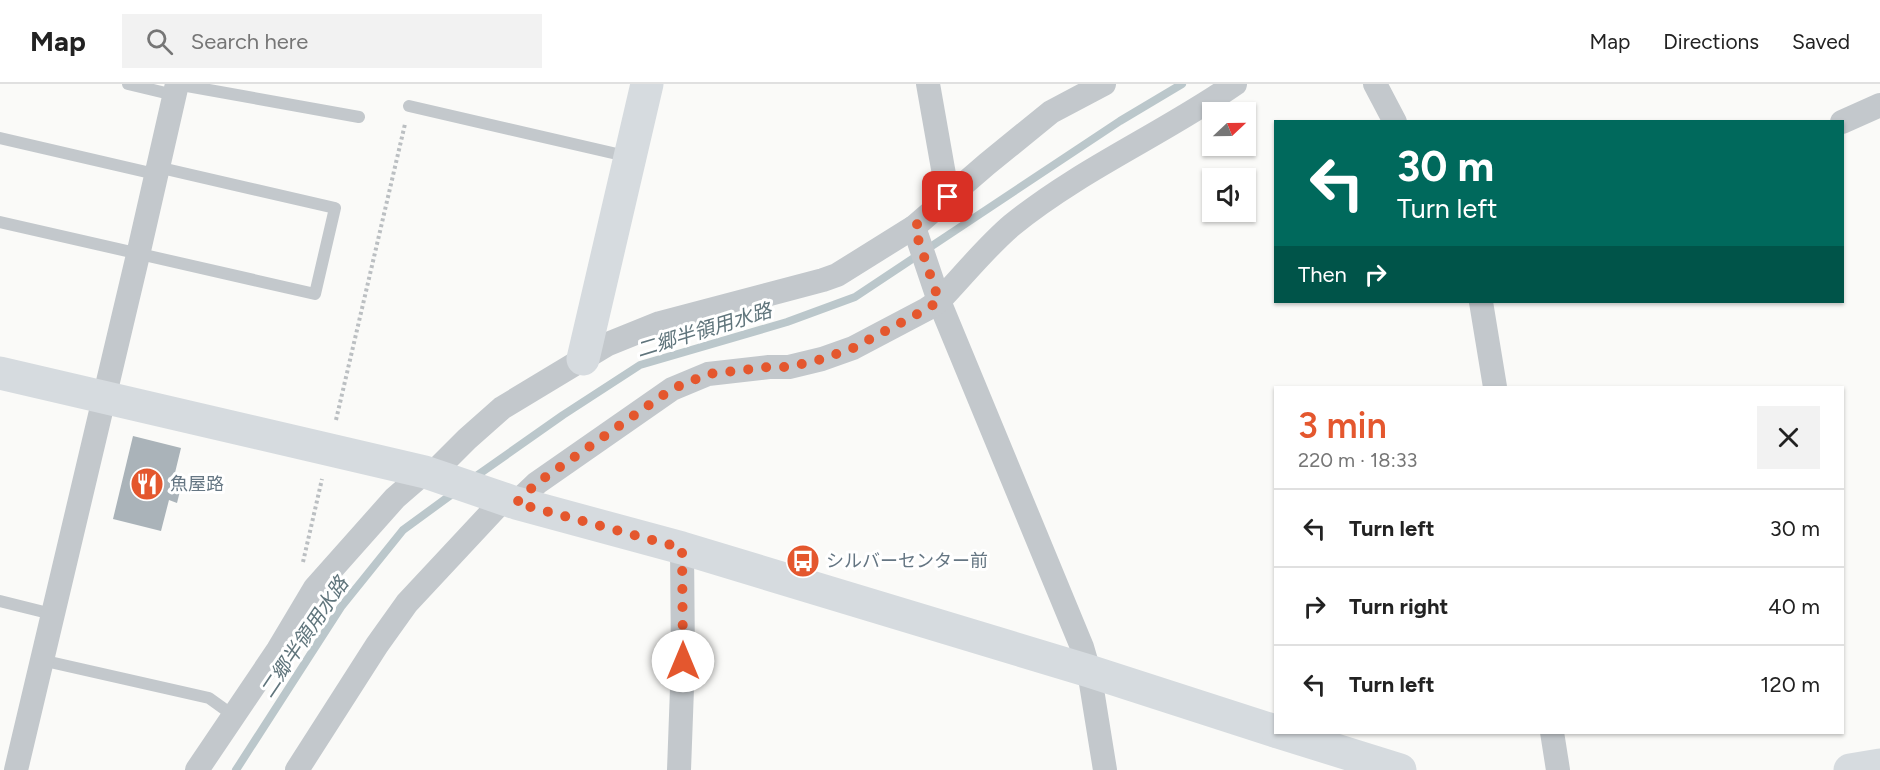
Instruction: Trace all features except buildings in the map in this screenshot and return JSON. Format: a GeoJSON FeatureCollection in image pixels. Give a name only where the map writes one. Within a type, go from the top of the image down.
{"type":"FeatureCollection","features":[{"type":"Feature","properties":{"kind":"street"},"geometry":{"type":"LineString","coordinates":[[583,359],[647,84]]}},
{"type":"Feature","properties":{"kind":"street"},"geometry":{"type":"LineString","coordinates":[[928,84],[948,197]]}},
{"type":"Feature","properties":{"kind":"street"},"geometry":{"type":"LineString","coordinates":[[197,770],[278,650],[315,588],[395,498],[435,475],[467,439],[502,408],[608,344],[660,323],[837,275],[914,227],[1051,112],[1104,84]]}},
{"type":"Feature","properties":{"kind":"street"},"geometry":{"type":"LineString","coordinates":[[297,770],[377,645],[407,603],[505,499],[537,483],[672,389],[708,374],[789,367],[822,359],[853,348],[927,309],[939,301],[1011,226],[1065,187],[1197,110],[1235,84]]}},
{"type":"Feature","properties":{"kind":"street"},"geometry":{"type":"LineString","coordinates":[[1375,84],[1394,120]]}},
{"type":"Feature","properties":{"kind":"street"},"geometry":{"type":"LineString","coordinates":[[16,770],[176,88]]}},
{"type":"Feature","properties":{"kind":"street"},"geometry":{"type":"LineString","coordinates":[[1844,121],[1880,105]]}},
{"type":"Feature","properties":{"kind":"street"},"geometry":{"type":"LineString","coordinates":[[914,227],[939,301],[1082,648],[1089,671],[1105,770]]}},
{"type":"Feature","properties":{"kind":"street"},"geometry":{"type":"LineString","coordinates":[[1481,303],[1495,386]]}},
{"type":"Feature","properties":{"kind":"street"},"geometry":{"type":"LineString","coordinates":[[0,373],[435,475],[505,499],[682,548],[1089,671],[1274,731]]}},
{"type":"Feature","properties":{"kind":"street"},"geometry":{"type":"LineString","coordinates":[[680,770],[683,661],[682,548]]}},
{"type":"Feature","properties":{"kind":"street"},"geometry":{"type":"LineString","coordinates":[[1283,734],[1400,770]]}},
{"type":"Feature","properties":{"kind":"street"},"geometry":{"type":"LineString","coordinates":[[1552,734],[1558,770]]}},
{"type":"Feature","properties":{"kind":"street"},"geometry":{"type":"LineString","coordinates":[[1850,770],[1880,765]]}},
{"type":"Feature","properties":{"kind":"lane"},"geometry":{"type":"LineString","coordinates":[[128,84],[176,88],[359,117]]}},
{"type":"Feature","properties":{"kind":"lane"},"geometry":{"type":"LineString","coordinates":[[409,106],[630,157]]}},
{"type":"Feature","properties":{"kind":"lane"},"geometry":{"type":"LineString","coordinates":[[0,138],[335,208],[315,294],[0,222]]}},
{"type":"Feature","properties":{"kind":"lane"},"geometry":{"type":"LineString","coordinates":[[0,602],[52,614]]}},
{"type":"Feature","properties":{"kind":"lane"},"geometry":{"type":"LineString","coordinates":[[41,660],[209,698],[234,716]]}},
{"type":"Feature","properties":{"kind":"path"},"geometry":{"type":"LineString","coordinates":[[335,426],[409,106]]}},
{"type":"Feature","properties":{"kind":"path"},"geometry":{"type":"LineString","coordinates":[[302,609],[296,591],[324,470]]}},
{"type":"Feature","properties":{"kind":"waterway","name":"二郷半領用水路"},"geometry":{"type":"LineString","coordinates":[[472,479],[563,415],[640,365],[787,322],[855,297],[1120,121],[1182,84]]}},
{"type":"Feature","properties":{"kind":"waterway","name":"二郷半領用水路"},"geometry":{"type":"LineString","coordinates":[[236,770],[341,607],[403,530],[455,492]]}},
{"type":"Feature","properties":{"kind":"place","name":"魚屋路"},"geometry":{"type":"Point","coordinates":[147,484]}},
{"type":"Feature","properties":{"kind":"place","name":"シルバーセンター前"},"geometry":{"type":"Point","coordinates":[803,561]}},
{"type":"Feature","properties":{"kind":"route"},"geometry":{"type":"LineString","coordinates":[[683,661],[682,548],[516,503],[537,483],[672,389],[708,374],[789,367],[822,359],[853,348],[939,301],[914,227],[948,197]]}}]}
